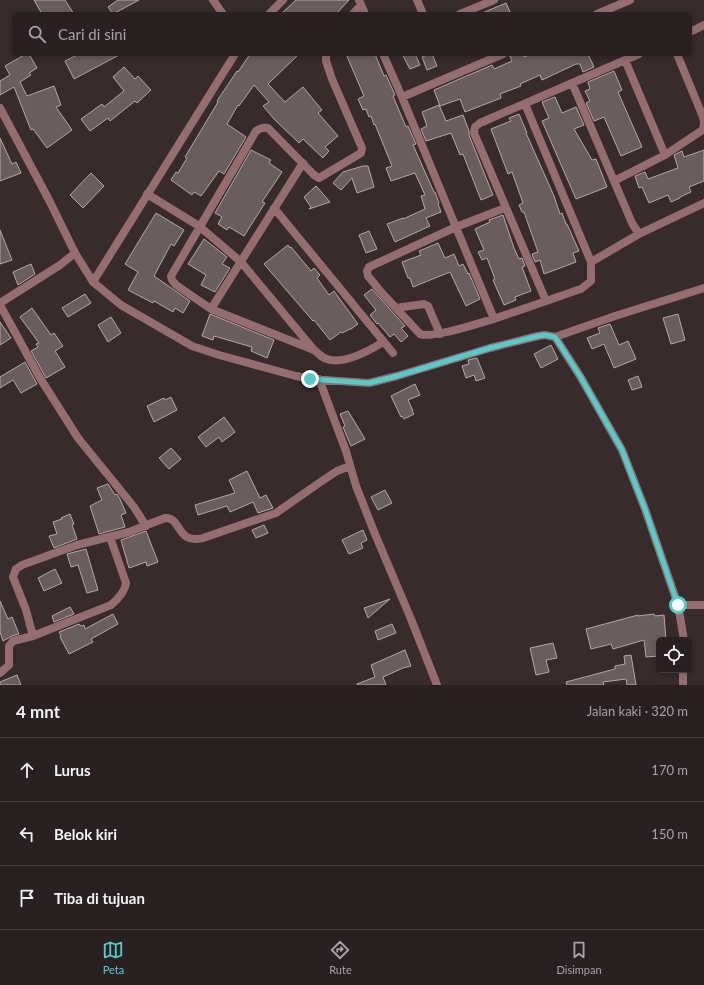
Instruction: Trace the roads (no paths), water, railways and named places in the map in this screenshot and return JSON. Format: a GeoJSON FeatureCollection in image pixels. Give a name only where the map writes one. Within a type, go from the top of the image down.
{"type":"FeatureCollection","features":[{"type":"Feature","properties":{"kind":"street"},"geometry":{"type":"LineString","coordinates":[[214,0],[222,12]]}},
{"type":"Feature","properties":{"kind":"street"},"geometry":{"type":"LineString","coordinates":[[272,12],[283,0]]}},
{"type":"Feature","properties":{"kind":"street"},"geometry":{"type":"LineString","coordinates":[[417,0],[422,12]]}},
{"type":"Feature","properties":{"kind":"street"},"geometry":{"type":"LineString","coordinates":[[465,12],[494,0]]}},
{"type":"Feature","properties":{"kind":"street"},"geometry":{"type":"LineString","coordinates":[[602,12],[630,0]]}},
{"type":"Feature","properties":{"kind":"street"},"geometry":{"type":"LineString","coordinates":[[355,12],[360,3]]}},
{"type":"Feature","properties":{"kind":"street"},"geometry":{"type":"LineString","coordinates":[[692,31],[704,25]]}},
{"type":"Feature","properties":{"kind":"street"},"geometry":{"type":"LineString","coordinates":[[93,282],[234,56]]}},
{"type":"Feature","properties":{"kind":"street"},"geometry":{"type":"LineString","coordinates":[[314,350],[211,309],[176,285],[171,276],[199,226],[258,129],[268,128],[317,177],[322,178],[360,155],[363,150],[332,78],[326,61],[326,56]]}},
{"type":"Feature","properties":{"kind":"street"},"geometry":{"type":"LineString","coordinates":[[384,56],[494,319]]}},
{"type":"Feature","properties":{"kind":"street"},"geometry":{"type":"LineString","coordinates":[[402,97],[498,56]]}},
{"type":"Feature","properties":{"kind":"street"},"geometry":{"type":"LineString","coordinates":[[546,301],[505,208],[474,131],[475,127],[480,123],[634,56]]}},
{"type":"Feature","properties":{"kind":"street"},"geometry":{"type":"LineString","coordinates":[[614,181],[665,155],[703,129],[703,117],[678,56]]}},
{"type":"Feature","properties":{"kind":"street"},"geometry":{"type":"LineString","coordinates":[[625,60],[665,155]]}},
{"type":"Feature","properties":{"kind":"street"},"geometry":{"type":"LineString","coordinates":[[572,83],[632,223],[639,234]]}},
{"type":"Feature","properties":{"kind":"street"},"geometry":{"type":"LineString","coordinates":[[505,208],[456,227],[369,267],[367,269],[368,276],[420,334],[424,336],[440,334],[494,319],[546,301],[586,285],[591,281],[591,262],[525,104]]}},
{"type":"Feature","properties":{"kind":"street"},"geometry":{"type":"LineString","coordinates":[[0,108],[50,202],[75,253],[93,282],[121,305],[192,346],[266,369],[296,376],[369,383],[490,348],[545,335],[555,337],[615,316],[704,288]]}},
{"type":"Feature","properties":{"kind":"street"},"geometry":{"type":"LineString","coordinates":[[211,309],[303,163]]}},
{"type":"Feature","properties":{"kind":"street"},"geometry":{"type":"LineString","coordinates":[[147,194],[199,226],[240,262],[314,350],[326,359],[335,361],[348,359],[383,342]]}},
{"type":"Feature","properties":{"kind":"street"},"geometry":{"type":"LineString","coordinates":[[591,262],[639,234],[704,203]]}},
{"type":"Feature","properties":{"kind":"street"},"geometry":{"type":"LineString","coordinates":[[274,208],[393,353]]}},
{"type":"Feature","properties":{"kind":"street"},"geometry":{"type":"LineString","coordinates":[[75,253],[60,265],[0,304],[40,378],[78,438],[134,507],[146,526]]}},
{"type":"Feature","properties":{"kind":"street"},"geometry":{"type":"LineString","coordinates":[[396,308],[424,304],[428,306],[440,334]]}},
{"type":"Feature","properties":{"kind":"street"},"geometry":{"type":"LineString","coordinates":[[555,337],[580,376],[622,450],[645,509],[678,605],[683,637]]}},
{"type":"Feature","properties":{"kind":"street"},"geometry":{"type":"LineString","coordinates":[[319,379],[356,486],[437,685]]}},
{"type":"Feature","properties":{"kind":"street"},"geometry":{"type":"LineString","coordinates":[[33,636],[26,610],[13,577],[16,569],[22,565],[77,545],[110,537],[169,518],[173,520],[184,536],[192,540],[203,538],[276,513],[318,483],[338,471],[350,466]]}},
{"type":"Feature","properties":{"kind":"street"},"geometry":{"type":"LineString","coordinates":[[0,673],[9,665],[9,646],[12,641],[33,636],[111,605],[121,596],[125,590],[126,583],[110,537]]}},
{"type":"Feature","properties":{"kind":"street"},"geometry":{"type":"LineString","coordinates":[[678,605],[704,605]]}},
{"type":"Feature","properties":{"kind":"street"},"geometry":{"type":"LineString","coordinates":[[683,685],[684,673]]}}]}
